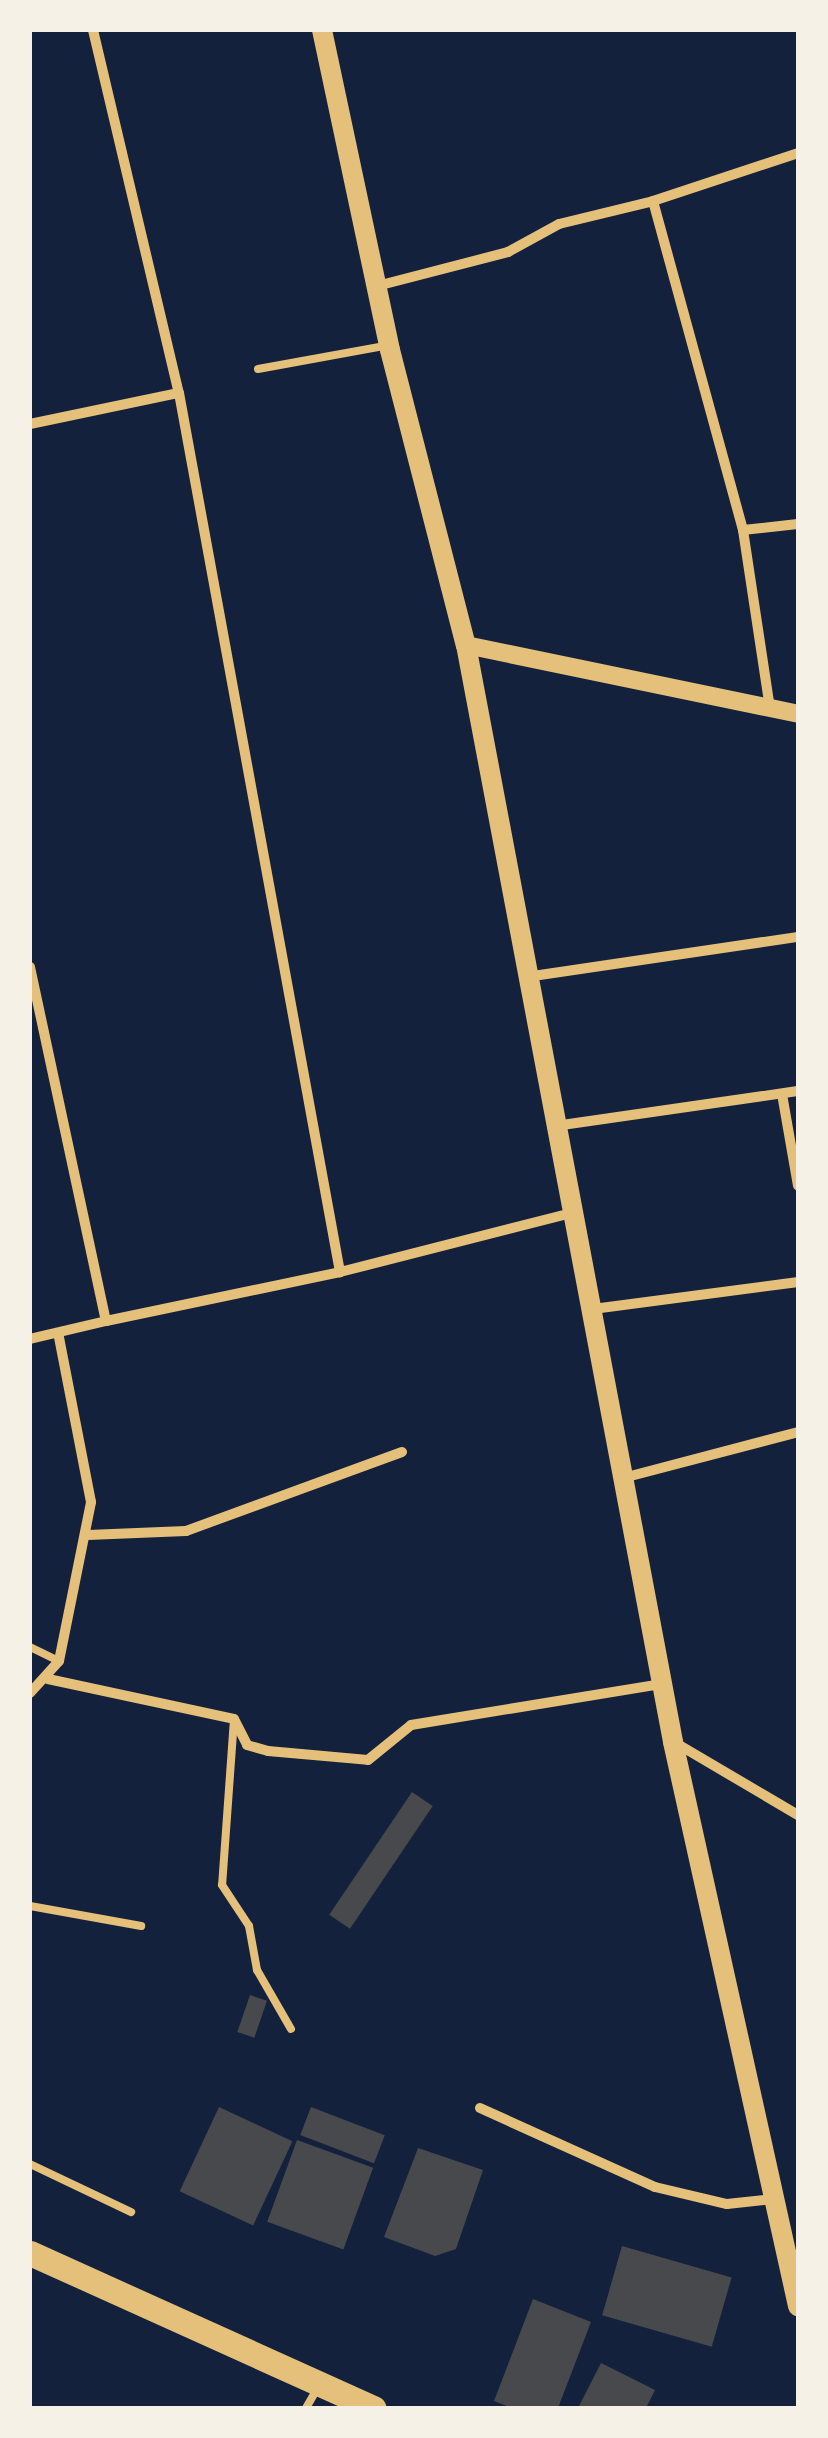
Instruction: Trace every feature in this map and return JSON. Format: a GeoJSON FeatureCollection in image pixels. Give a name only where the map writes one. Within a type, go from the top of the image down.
{"type":"FeatureCollection","features":[{"type":"Feature","properties":{"kind":"main road"},"geometry":{"type":"LineString","coordinates":[[322,30],[390,346],[466,645],[562,1125],[622,1478],[662,1684],[798,2306]]}},
{"type":"Feature","properties":{"kind":"main road"},"geometry":{"type":"LineString","coordinates":[[30,2253],[312,2397],[374,2408]]}},
{"type":"Feature","properties":{"kind":"street"},"geometry":{"type":"LineString","coordinates":[[94,30],[179,393],[340,1272]]}},
{"type":"Feature","properties":{"kind":"street"},"geometry":{"type":"LineString","coordinates":[[378,286],[518,249],[559,224],[653,202],[798,153]]}},
{"type":"Feature","properties":{"kind":"street"},"geometry":{"type":"LineString","coordinates":[[653,202],[743,530],[770,708]]}},
{"type":"Feature","properties":{"kind":"street"},"geometry":{"type":"LineString","coordinates":[[30,424],[179,393]]}},
{"type":"Feature","properties":{"kind":"street"},"geometry":{"type":"LineString","coordinates":[[743,530],[798,524]]}},
{"type":"Feature","properties":{"kind":"street"},"geometry":{"type":"LineString","coordinates":[[466,645],[798,714]]}},
{"type":"Feature","properties":{"kind":"street"},"geometry":{"type":"LineString","coordinates":[[532,976],[798,937]]}},
{"type":"Feature","properties":{"kind":"street"},"geometry":{"type":"LineString","coordinates":[[30,967],[106,1320]]}},
{"type":"Feature","properties":{"kind":"street"},"geometry":{"type":"LineString","coordinates":[[562,1125],[798,1091]]}},
{"type":"Feature","properties":{"kind":"street"},"geometry":{"type":"LineString","coordinates":[[782,1094],[798,1186]]}},
{"type":"Feature","properties":{"kind":"street"},"geometry":{"type":"LineString","coordinates":[[30,1338],[340,1272],[576,1212]]}},
{"type":"Feature","properties":{"kind":"street"},"geometry":{"type":"LineString","coordinates":[[593,1309],[798,1282]]}},
{"type":"Feature","properties":{"kind":"street"},"geometry":{"type":"LineString","coordinates":[[30,1694],[48,1680],[60,1661],[88,1535],[91,1502],[58,1333]]}},
{"type":"Feature","properties":{"kind":"street"},"geometry":{"type":"LineString","coordinates":[[622,1478],[798,1432]]}},
{"type":"Feature","properties":{"kind":"street"},"geometry":{"type":"LineString","coordinates":[[88,1535],[186,1531],[402,1452]]}},
{"type":"Feature","properties":{"kind":"street"},"geometry":{"type":"LineString","coordinates":[[48,1680],[234,1720],[247,1745],[368,1760],[412,1725],[662,1684]]}},
{"type":"Feature","properties":{"kind":"street"},"geometry":{"type":"LineString","coordinates":[[674,1742],[798,1815]]}},
{"type":"Feature","properties":{"kind":"street"},"geometry":{"type":"LineString","coordinates":[[480,2108],[655,2187],[726,2204],[774,2199]]}},
{"type":"Feature","properties":{"kind":"lane"},"geometry":{"type":"LineString","coordinates":[[258,369],[390,346]]}},
{"type":"Feature","properties":{"kind":"lane"},"geometry":{"type":"LineString","coordinates":[[30,1647],[60,1661]]}},
{"type":"Feature","properties":{"kind":"lane"},"geometry":{"type":"LineString","coordinates":[[234,1720],[222,1885],[249,1926],[258,1970],[292,2028]]}},
{"type":"Feature","properties":{"kind":"lane"},"geometry":{"type":"LineString","coordinates":[[30,1906],[141,1926]]}},
{"type":"Feature","properties":{"kind":"lane"},"geometry":{"type":"LineString","coordinates":[[30,2164],[131,2212]]}},
{"type":"Feature","properties":{"kind":"building"},"geometry":{"type":"Polygon","coordinates":[[[412,1792],[433,1806],[350,1929],[329,1915],[412,1792]]]}},
{"type":"Feature","properties":{"kind":"building"},"geometry":{"type":"Polygon","coordinates":[[[250,1995],[267,2001],[254,2038],[237,2032],[250,1995]]]}},
{"type":"Feature","properties":{"kind":"building"},"geometry":{"type":"Polygon","coordinates":[[[219,2107],[292,2141],[253,2226],[180,2191],[219,2107]]]}},
{"type":"Feature","properties":{"kind":"building"},"geometry":{"type":"Polygon","coordinates":[[[311,2107],[385,2135],[374,2163],[300,2135],[311,2107]]]}},
{"type":"Feature","properties":{"kind":"building"},"geometry":{"type":"Polygon","coordinates":[[[297,2140],[373,2168],[343,2249],[267,2222],[297,2140]]]}},
{"type":"Feature","properties":{"kind":"building"},"geometry":{"type":"Polygon","coordinates":[[[418,2148],[483,2170],[456,2249],[435,2256],[384,2237],[418,2148]]]}},
{"type":"Feature","properties":{"kind":"building"},"geometry":{"type":"Polygon","coordinates":[[[622,2246],[732,2277],[712,2347],[602,2315],[622,2246]]]}},
{"type":"Feature","properties":{"kind":"building"},"geometry":{"type":"Polygon","coordinates":[[[533,2299],[591,2322],[558,2408],[512,2408],[494,2401],[533,2299]]]}},
{"type":"Feature","properties":{"kind":"building"},"geometry":{"type":"Polygon","coordinates":[[[601,2363],[655,2390],[646,2408],[578,2408],[601,2363]]]}}]}
